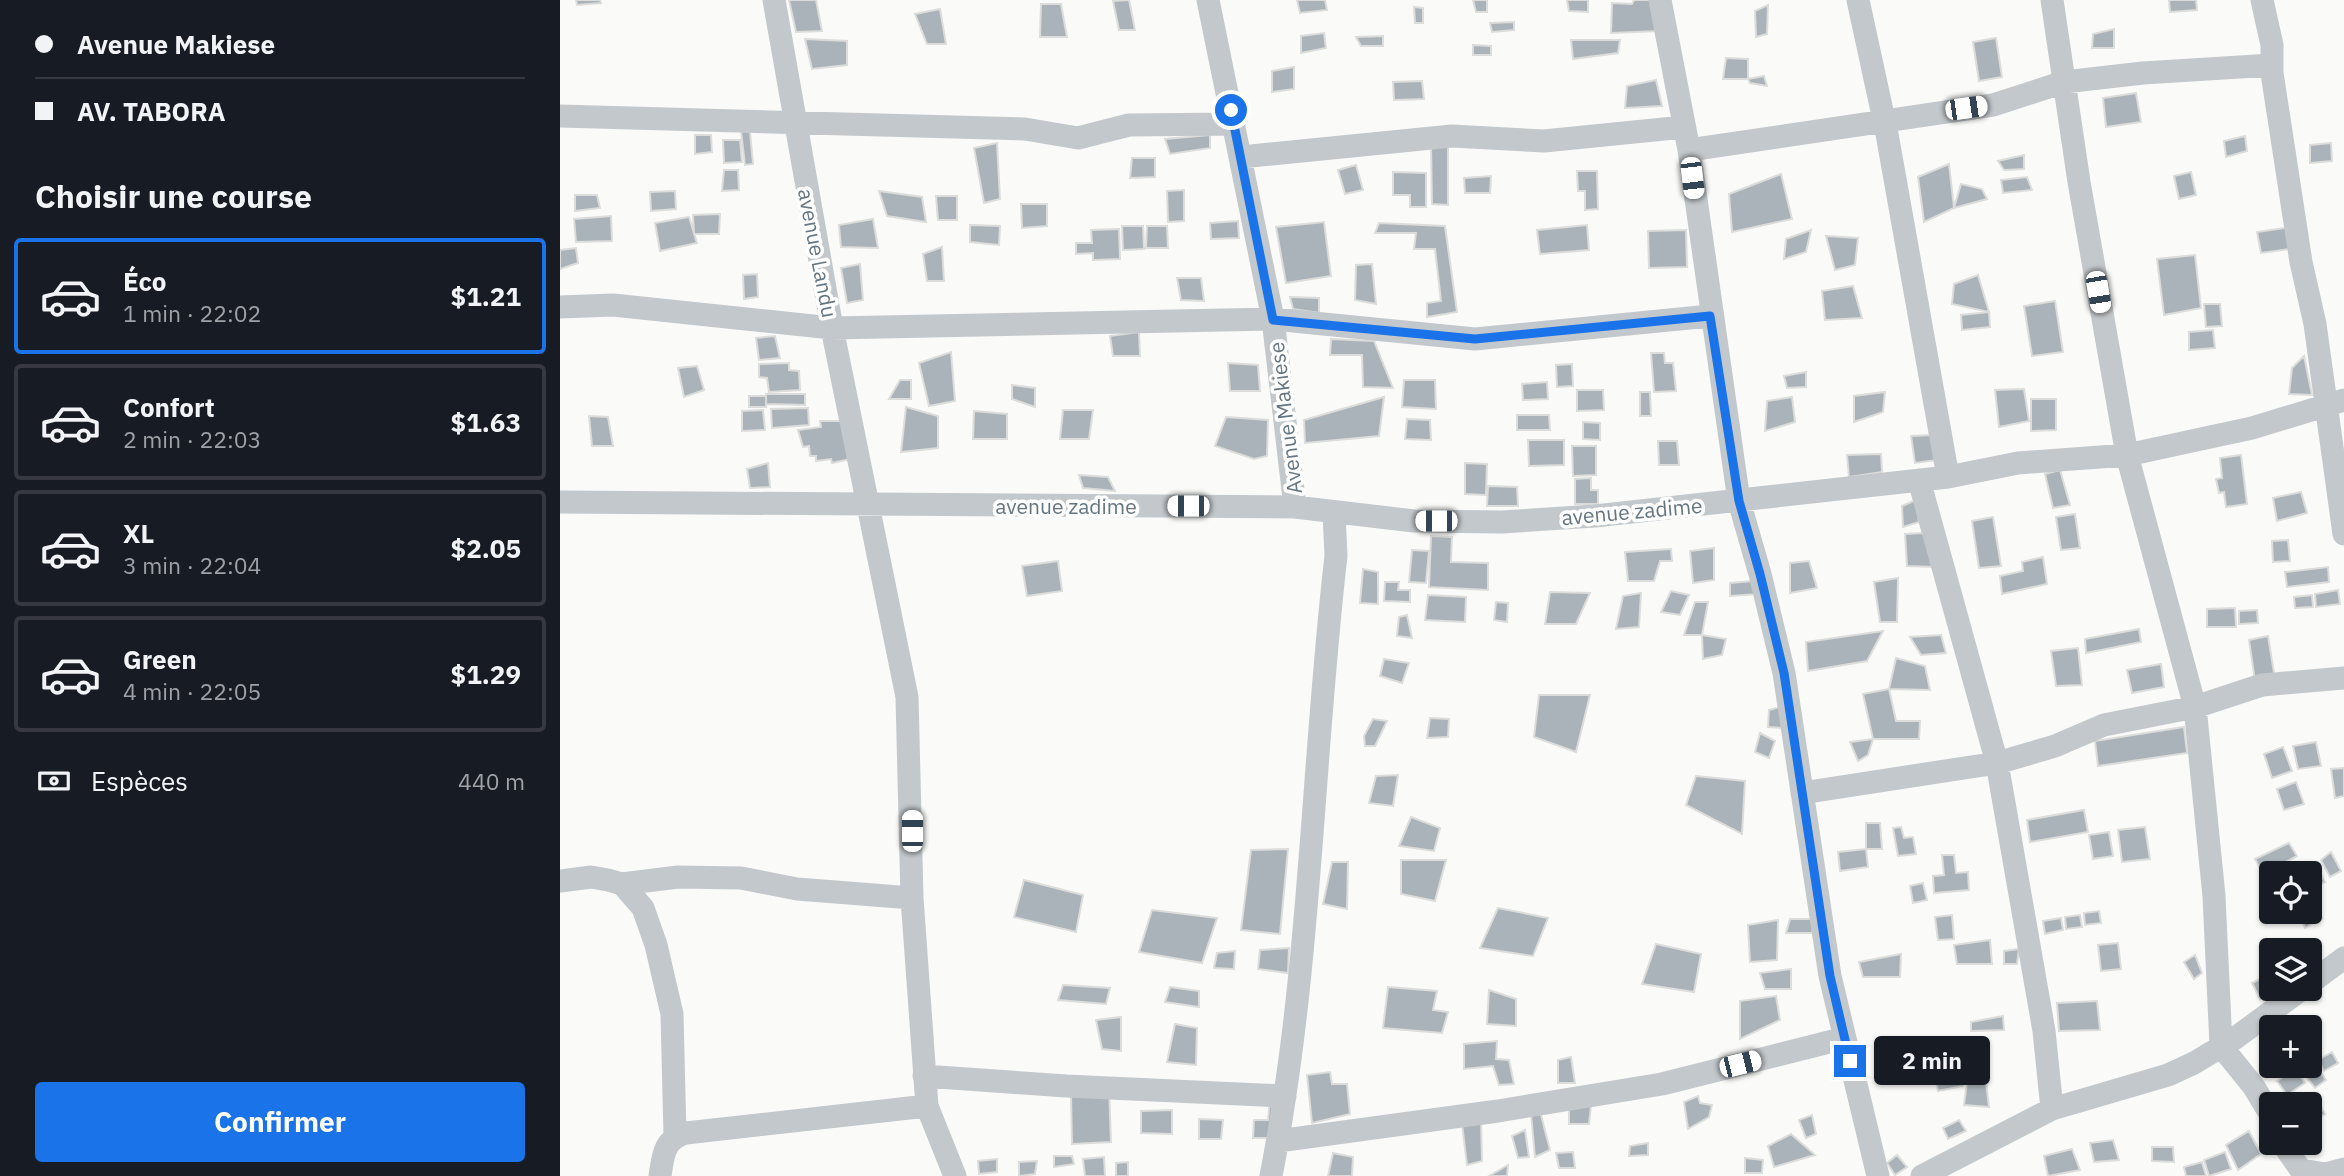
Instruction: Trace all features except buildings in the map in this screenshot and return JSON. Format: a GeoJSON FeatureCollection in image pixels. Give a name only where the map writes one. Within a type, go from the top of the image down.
{"type":"FeatureCollection","features":[{"type":"Feature","properties":{"kind":"street","name":"avenue Landu"},"geometry":{"type":"LineString","coordinates":[[774,0],[832,328],[907,696],[912,898],[924,1076],[927,1106],[955,1176]]}},
{"type":"Feature","properties":{"kind":"street","name":"Avenue Makiese"},"geometry":{"type":"LineString","coordinates":[[1208,0],[1273,320],[1295,507]]}},
{"type":"Feature","properties":{"kind":"street"},"geometry":{"type":"LineString","coordinates":[[1660,0],[1689,150],[1710,316],[1739,501],[1784,673],[1830,976],[1878,1176]]}},
{"type":"Feature","properties":{"kind":"street"},"geometry":{"type":"LineString","coordinates":[[1858,0],[1884,119],[1948,477]]}},
{"type":"Feature","properties":{"kind":"street"},"geometry":{"type":"LineString","coordinates":[[2052,0],[2078,183],[2127,455],[2195,707],[2214,896],[2221,1046],[2259,1095]]}},
{"type":"Feature","properties":{"kind":"street"},"geometry":{"type":"LineString","coordinates":[[2262,0],[2272,46],[2272,65],[2301,261],[2334,402],[2344,534]]}},
{"type":"Feature","properties":{"kind":"street"},"geometry":{"type":"LineString","coordinates":[[1689,150],[1993,104],[2064,82],[2143,73],[2234,70],[2272,65]]}},
{"type":"Feature","properties":{"kind":"street"},"geometry":{"type":"LineString","coordinates":[[560,116],[1025,129],[1078,138],[1129,125],[1234,124]]}},
{"type":"Feature","properties":{"kind":"street"},"geometry":{"type":"LineString","coordinates":[[1241,157],[1452,136],[1544,141],[1684,127]]}},
{"type":"Feature","properties":{"kind":"street"},"geometry":{"type":"LineString","coordinates":[[560,307],[613,305],[832,328],[1273,320],[1475,339],[1710,316]]}},
{"type":"Feature","properties":{"kind":"street","name":"avenue zadime"},"geometry":{"type":"LineString","coordinates":[[560,502],[1295,507],[1414,521],[1502,522],[1595,516],[1739,501],[1948,477],[2018,463],[2127,455],[2252,428],[2334,402]]}},
{"type":"Feature","properties":{"kind":"street"},"geometry":{"type":"LineString","coordinates":[[1919,480],[1997,763],[2044,1031],[2052,1109]]}},
{"type":"Feature","properties":{"kind":"street"},"geometry":{"type":"LineString","coordinates":[[1271,1176],[1285,1096],[1336,556],[1334,513]]}},
{"type":"Feature","properties":{"kind":"street"},"geometry":{"type":"LineString","coordinates":[[1802,793],[1997,763],[2054,746],[2104,725],[2195,707],[2262,685],[2344,678]]}},
{"type":"Feature","properties":{"kind":"street"},"geometry":{"type":"LineString","coordinates":[[560,881],[591,877],[622,884],[678,877],[741,877],[797,889],[912,898]]}},
{"type":"Feature","properties":{"kind":"street"},"geometry":{"type":"LineString","coordinates":[[622,884],[643,908],[656,945],[672,1014],[675,1136],[664,1150],[660,1176]]}},
{"type":"Feature","properties":{"kind":"street"},"geometry":{"type":"LineString","coordinates":[[2322,974],[2344,958]]}},
{"type":"Feature","properties":{"kind":"street"},"geometry":{"type":"LineString","coordinates":[[1922,1176],[2052,1109],[2168,1075],[2194,1063],[2285,1001]]}},
{"type":"Feature","properties":{"kind":"street"},"geometry":{"type":"LineString","coordinates":[[1278,1141],[1498,1111],[1662,1084],[1845,1038]]}},
{"type":"Feature","properties":{"kind":"street"},"geometry":{"type":"LineString","coordinates":[[924,1076],[1066,1086],[1285,1096]]}},
{"type":"Feature","properties":{"kind":"street"},"geometry":{"type":"LineString","coordinates":[[675,1136],[927,1106]]}},
{"type":"Feature","properties":{"kind":"street"},"geometry":{"type":"LineString","coordinates":[[2290,1155],[2301,1170],[2325,1174],[2344,1168]]}},
{"type":"Feature","properties":{"kind":"route"},"geometry":{"type":"LineString","coordinates":[[1231,110],[1273,320],[1475,339],[1558,333],[1710,316],[1739,501],[1784,673],[1830,976],[1850,1061]]}}]}
